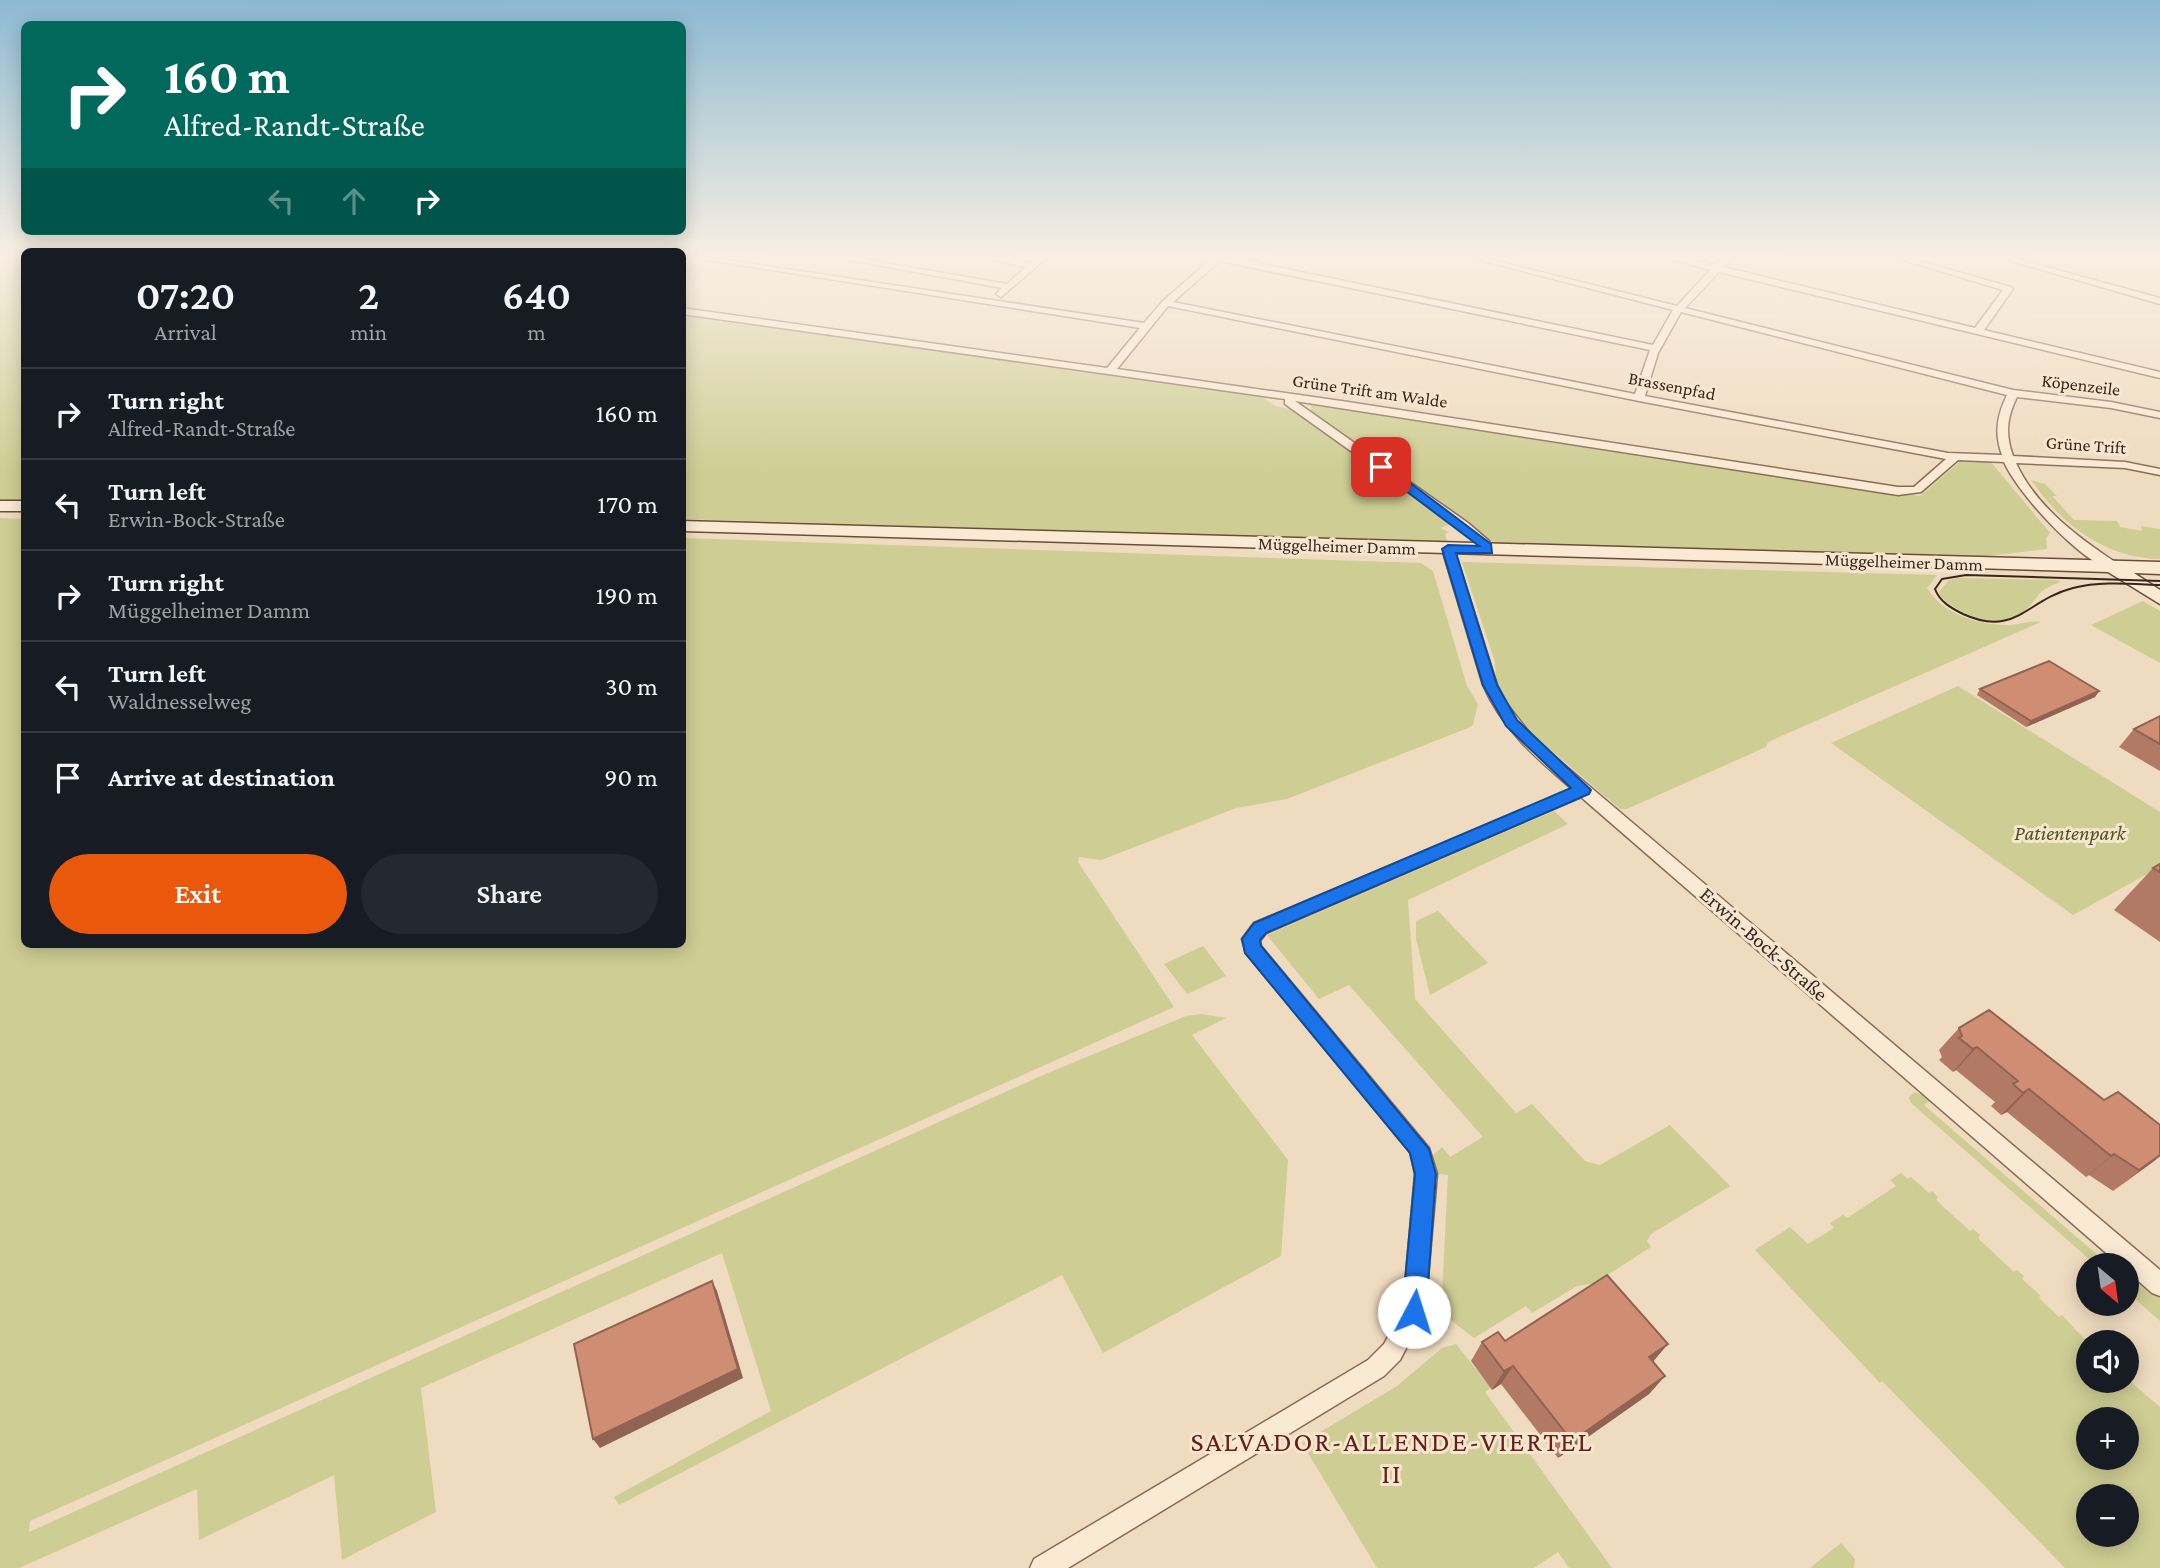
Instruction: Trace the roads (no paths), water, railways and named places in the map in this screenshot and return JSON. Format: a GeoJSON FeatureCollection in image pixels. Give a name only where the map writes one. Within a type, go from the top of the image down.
{"type":"FeatureCollection","features":[{"type":"Feature","properties":{"kind":"main road"},"geometry":{"type":"LineString","coordinates":[[0,506],[21,506]]}},
{"type":"Feature","properties":{"kind":"main road","name":"Müggelheimer Damm"},"geometry":{"type":"LineString","coordinates":[[686,526],[2160,568]]}},
{"type":"Feature","properties":{"kind":"main road"},"geometry":{"type":"LineString","coordinates":[[2113,567],[2160,598]]}},
{"type":"Feature","properties":{"kind":"street","name":"Grüne Trift am Walde"},"geometry":{"type":"LineString","coordinates":[[809,329],[1291,397],[1904,492],[1917,489],[1955,457]]}},
{"type":"Feature","properties":{"kind":"street"},"geometry":{"type":"LineString","coordinates":[[1109,372],[1143,329]]}},
{"type":"Feature","properties":{"kind":"street","name":"Brassenpfad"},"geometry":{"type":"LineString","coordinates":[[1296,329],[1639,398],[1955,457],[2010,459]]}},
{"type":"Feature","properties":{"kind":"street"},"geometry":{"type":"LineString","coordinates":[[1564,329],[1653,348]]}},
{"type":"Feature","properties":{"kind":"street"},"geometry":{"type":"LineString","coordinates":[[1639,398],[1653,348],[1665,329]]}},
{"type":"Feature","properties":{"kind":"street","name":"Köpenzeile"},"geometry":{"type":"LineString","coordinates":[[1755,329],[2013,393],[2111,405],[2160,415]]}},
{"type":"Feature","properties":{"kind":"street"},"geometry":{"type":"LineString","coordinates":[[1970,329],[2160,375]]}},
{"type":"Feature","properties":{"kind":"street"},"geometry":{"type":"LineString","coordinates":[[2013,393],[2002,423],[2010,459],[2020,480],[2043,510],[2081,545],[2113,567]]}},
{"type":"Feature","properties":{"kind":"street"},"geometry":{"type":"LineString","coordinates":[[1291,397],[1289,402],[1464,526],[1485,544],[1488,550]]}},
{"type":"Feature","properties":{"kind":"street","name":"Grüne Trift"},"geometry":{"type":"LineString","coordinates":[[2010,459],[2126,465],[2160,472]]}},
{"type":"Feature","properties":{"kind":"street","name":"Erwin-Bock-Straße"},"geometry":{"type":"LineString","coordinates":[[1448,549],[1499,705],[1531,745],[2160,1285]]}},
{"type":"Feature","properties":{"kind":"street"},"geometry":{"type":"LineString","coordinates":[[1043,1568],[1376,1368],[1392,1352],[1414,1312],[1426,1174],[1419,1149],[1252,948],[1251,939],[1260,928],[1583,790]]}},
{"type":"Feature","properties":{"kind":"tram line"},"geometry":{"type":"LineString","coordinates":[[2160,581],[1966,575],[1942,579],[1935,589],[1943,601],[1959,612],[1996,622],[2009,619],[2043,600],[2073,588],[2105,584],[2160,585]]}},
{"type":"Feature","properties":{"kind":"district","name":"SALVADOR-ALLENDE-VIERTEL II"},"geometry":{"type":"Point","coordinates":[1392,1457]}},
{"type":"Feature","properties":{"kind":"park label","name":"Patientenpark"},"geometry":{"type":"Point","coordinates":[2070,833]}}]}
